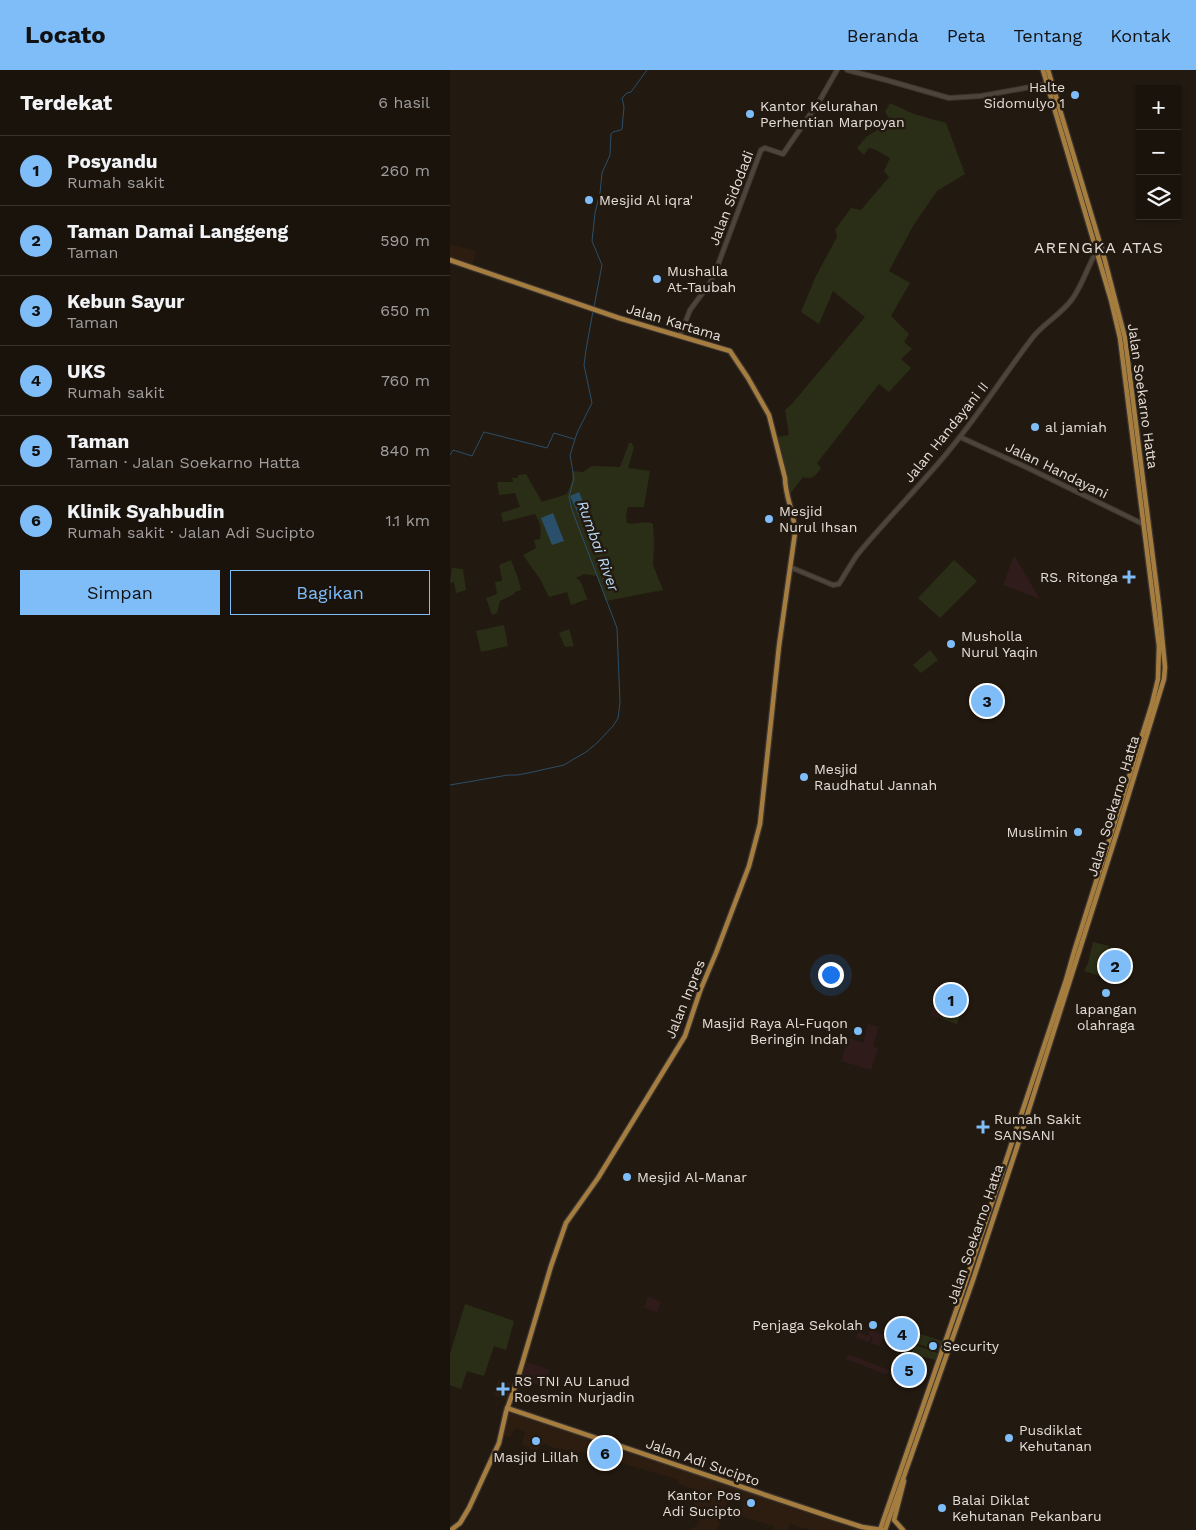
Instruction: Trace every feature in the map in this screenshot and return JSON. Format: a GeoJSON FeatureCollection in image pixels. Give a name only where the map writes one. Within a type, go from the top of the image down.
{"type":"FeatureCollection","features":[{"type":"Feature","properties":{"kind":"main road","name":"Jalan Soekarno Hatta"},"geometry":{"type":"LineString","coordinates":[[880,1530],[904,1473],[1017,1137],[1120,826],[1164,679],[1165,667],[1125,338],[1106,265],[1043,70]]}},
{"type":"Feature","properties":{"kind":"main road","name":"Jalan Soekarno Hatta"},"geometry":{"type":"LineString","coordinates":[[1017,1137],[1157,683],[1159,646],[1157,606],[1143,524],[1120,338],[1048,70]]}},
{"type":"Feature","properties":{"kind":"main road","name":"Jalan Kartama"},"geometry":{"type":"LineString","coordinates":[[450,260],[588,307],[730,351],[769,415],[795,525],[790,567]]}},
{"type":"Feature","properties":{"kind":"main road","name":"Jalan Inpres"},"geometry":{"type":"LineString","coordinates":[[454,1529],[469,1508],[496,1449],[564,1228],[598,1178],[685,1036],[700,991],[749,866],[760,824],[779,646],[790,567]]}},
{"type":"Feature","properties":{"kind":"main road"},"geometry":{"type":"LineString","coordinates":[[1114,823],[1120,826]]}},
{"type":"Feature","properties":{"kind":"main road","name":"Jalan Soekarno Hatta"},"geometry":{"type":"LineString","coordinates":[[880,1530],[937,1374]]}},
{"type":"Feature","properties":{"kind":"main road","name":"Jalan Adi Sucipto"},"geometry":{"type":"LineString","coordinates":[[508,1408],[862,1528],[880,1530]]}},
{"type":"Feature","properties":{"kind":"main road"},"geometry":{"type":"LineString","coordinates":[[903,1530],[894,1520],[902,1490],[904,1473]]}},
{"type":"Feature","properties":{"kind":"street","name":"Jalan Sidodadi"},"geometry":{"type":"LineString","coordinates":[[680,336],[690,310],[710,283],[716,270],[761,150],[765,148],[783,154],[820,100],[837,70]]}},
{"type":"Feature","properties":{"kind":"street"},"geometry":{"type":"LineString","coordinates":[[847,70],[949,98],[981,96],[1048,84]]}},
{"type":"Feature","properties":{"kind":"street","name":"Jalan Handayani II"},"geometry":{"type":"LineString","coordinates":[[790,567],[832,585],[839,584],[856,557],[872,537],[960,437],[1034,337],[1073,299],[1097,250]]}},
{"type":"Feature","properties":{"kind":"street","name":"Jalan Handayani"},"geometry":{"type":"LineString","coordinates":[[960,437],[1143,524]]}},
{"type":"Feature","properties":{"kind":"shaded area"},"geometry":{"type":"Polygon","coordinates":[[[450,244],[476,251],[472,266],[450,258],[450,244]]]}},
{"type":"Feature","properties":{"kind":"shaded area"},"geometry":{"type":"Polygon","coordinates":[[[1014,555],[1040,599],[1003,585],[1014,555]]]}},
{"type":"Feature","properties":{"kind":"shaded area"},"geometry":{"type":"Polygon","coordinates":[[[937,993],[949,997],[942,1019],[930,1016],[937,993]]]}},
{"type":"Feature","properties":{"kind":"shaded area"},"geometry":{"type":"Polygon","coordinates":[[[868,1024],[879,1027],[873,1046],[878,1048],[871,1070],[841,1061],[848,1038],[863,1043],[868,1024]]]}},
{"type":"Feature","properties":{"kind":"shaded area"},"geometry":{"type":"Polygon","coordinates":[[[648,1296],[661,1302],[657,1312],[644,1308],[648,1296]]]}},
{"type":"Feature","properties":{"kind":"shaded area"},"geometry":{"type":"Polygon","coordinates":[[[870,1330],[884,1335],[879,1346],[871,1343],[873,1337],[871,1336],[869,1342],[856,1338],[858,1332],[868,1336],[870,1330]]]}},
{"type":"Feature","properties":{"kind":"shaded area"},"geometry":{"type":"Polygon","coordinates":[[[848,1354],[889,1370],[887,1375],[846,1359],[848,1354]]]}},
{"type":"Feature","properties":{"kind":"shaded area"},"geometry":{"type":"Polygon","coordinates":[[[527,1362],[550,1370],[544,1387],[521,1379],[527,1362]]]}},
{"type":"Feature","properties":{"kind":"shaded area","name":"RS TNI AU Lanud Roesmin Nurjadin"},"geometry":{"type":"Polygon","coordinates":[[[498,1379],[513,1383],[508,1400],[493,1395],[498,1379]]]}},
{"type":"Feature","properties":{"kind":"shaded area"},"geometry":{"type":"Polygon","coordinates":[[[510,1411],[857,1526],[858,1530],[810,1530],[790,1524],[788,1530],[773,1530],[774,1526],[740,1516],[744,1502],[729,1497],[717,1530],[689,1530],[698,1525],[702,1515],[691,1511],[698,1491],[678,1484],[679,1480],[588,1453],[551,1447],[544,1443],[536,1452],[522,1444],[525,1432],[515,1428],[510,1438],[502,1434],[510,1411]]]}},
{"type":"Feature","properties":{"kind":"green space"},"geometry":{"type":"Polygon","coordinates":[[[890,103],[914,114],[946,123],[965,174],[937,191],[913,226],[889,271],[910,283],[891,316],[909,334],[904,342],[912,349],[901,359],[911,368],[889,392],[879,384],[817,463],[821,468],[818,473],[812,477],[803,477],[790,494],[777,437],[789,435],[785,410],[865,317],[833,291],[819,324],[801,312],[816,276],[836,239],[835,230],[851,208],[861,210],[889,177],[884,171],[890,158],[869,148],[864,155],[857,148],[866,137],[879,129],[878,125],[886,125],[890,120],[885,112],[890,103]]]}},
{"type":"Feature","properties":{"kind":"green space"},"geometry":{"type":"Polygon","coordinates":[[[629,443],[632,443],[634,448],[628,468],[650,471],[644,507],[628,507],[627,523],[647,522],[653,524],[653,565],[663,590],[606,601],[597,576],[584,574],[576,578],[581,582],[588,599],[571,605],[567,592],[549,597],[540,579],[523,555],[536,548],[534,540],[540,539],[541,529],[538,520],[535,514],[503,522],[501,513],[520,507],[515,493],[499,495],[497,482],[513,482],[512,478],[518,478],[518,475],[526,474],[542,502],[567,494],[572,481],[572,471],[583,472],[592,466],[620,467],[629,443]]]}},
{"type":"Feature","properties":{"kind":"green space"},"geometry":{"type":"Polygon","coordinates":[[[511,560],[521,590],[500,601],[497,613],[492,615],[486,598],[497,594],[495,582],[502,579],[499,565],[511,560]]]}},
{"type":"Feature","properties":{"kind":"green space"},"geometry":{"type":"Polygon","coordinates":[[[954,560],[977,581],[940,618],[918,598],[954,560]]]}},
{"type":"Feature","properties":{"kind":"green space"},"geometry":{"type":"Polygon","coordinates":[[[452,568],[463,569],[466,590],[456,593],[454,582],[450,583],[452,568]]]}},
{"type":"Feature","properties":{"kind":"green space"},"geometry":{"type":"Polygon","coordinates":[[[504,625],[508,646],[481,652],[476,631],[504,625]]]}},
{"type":"Feature","properties":{"kind":"green space"},"geometry":{"type":"Polygon","coordinates":[[[569,629],[574,646],[565,647],[559,633],[569,629]]]}},
{"type":"Feature","properties":{"kind":"green space"},"geometry":{"type":"Polygon","coordinates":[[[930,650],[938,660],[921,673],[913,665],[930,650]]]}},
{"type":"Feature","properties":{"kind":"green space"},"geometry":{"type":"Polygon","coordinates":[[[981,684],[1002,704],[992,715],[972,698],[981,684]]]}},
{"type":"Feature","properties":{"kind":"green space"},"geometry":{"type":"Polygon","coordinates":[[[1093,942],[1109,946],[1104,967],[1106,968],[1110,947],[1127,951],[1118,982],[1084,971],[1093,942]]]}},
{"type":"Feature","properties":{"kind":"green space"},"geometry":{"type":"Polygon","coordinates":[[[956,999],[964,1002],[957,1024],[942,1019],[947,1001],[954,1003],[956,999]]]}},
{"type":"Feature","properties":{"kind":"green space"},"geometry":{"type":"Polygon","coordinates":[[[465,1304],[514,1321],[506,1350],[494,1346],[484,1376],[467,1371],[461,1389],[450,1385],[450,1354],[465,1304]]]}},
{"type":"Feature","properties":{"kind":"green space"},"geometry":{"type":"Polygon","coordinates":[[[918,1333],[942,1341],[939,1351],[914,1344],[918,1333]]]}},
{"type":"Feature","properties":{"kind":"green space"},"geometry":{"type":"Polygon","coordinates":[[[914,1346],[938,1353],[936,1360],[924,1357],[903,1379],[914,1346]]]}},
{"type":"Feature","properties":{"kind":"water"},"geometry":{"type":"Polygon","coordinates":[[[579,492],[594,527],[585,530],[570,496],[579,492]]]}},
{"type":"Feature","properties":{"kind":"water"},"geometry":{"type":"Polygon","coordinates":[[[553,513],[564,541],[552,545],[541,518],[553,513]]]}},
{"type":"Feature","properties":{"kind":"waterway","name":"Rumbai River"},"geometry":{"type":"LineString","coordinates":[[594,307],[602,265],[592,241],[602,173],[610,155],[611,134],[622,129],[624,107],[622,98],[631,92],[647,70]]}},
{"type":"Feature","properties":{"kind":"waterway","name":"Rumbai River"},"geometry":{"type":"LineString","coordinates":[[450,785],[517,775],[564,765],[597,743],[618,718],[620,703],[617,628],[572,510],[569,497],[574,478],[570,455],[577,433],[592,403],[584,365],[593,311]]}},
{"type":"Feature","properties":{"kind":"waterway"},"geometry":{"type":"LineString","coordinates":[[450,455],[453,450],[472,456],[484,432],[547,448],[554,433],[574,439]]}},
{"type":"Feature","properties":{"kind":"place","name":"Halte Sidomulyo 1"},"geometry":{"type":"Point","coordinates":[1075,95]}},
{"type":"Feature","properties":{"kind":"place","name":"Kantor Kelurahan Perhentian Marpoyan"},"geometry":{"type":"Point","coordinates":[750,114]}},
{"type":"Feature","properties":{"kind":"place","name":"Mesjid Al iqra'"},"geometry":{"type":"Point","coordinates":[589,200]}},
{"type":"Feature","properties":{"kind":"place","name":"Mushalla At-Taubah"},"geometry":{"type":"Point","coordinates":[657,279]}},
{"type":"Feature","properties":{"kind":"place","name":"al jamiah"},"geometry":{"type":"Point","coordinates":[1035,427]}},
{"type":"Feature","properties":{"kind":"place","name":"Mesjid Nurul Ihsan"},"geometry":{"type":"Point","coordinates":[769,519]}},
{"type":"Feature","properties":{"kind":"place","name":"RS. Ritonga"},"geometry":{"type":"Point","coordinates":[1129,577]}},
{"type":"Feature","properties":{"kind":"place","name":"Musholla Nurul Yaqin"},"geometry":{"type":"Point","coordinates":[951,644]}},
{"type":"Feature","properties":{"kind":"place","name":"Kebun Sayur"},"geometry":{"type":"Point","coordinates":[987,701]}},
{"type":"Feature","properties":{"kind":"place","name":"Mesjid Raudhatul Jannah"},"geometry":{"type":"Point","coordinates":[804,777]}},
{"type":"Feature","properties":{"kind":"place","name":"Muslimin"},"geometry":{"type":"Point","coordinates":[1078,832]}},
{"type":"Feature","properties":{"kind":"place","name":"Taman Damai Langgeng"},"geometry":{"type":"Point","coordinates":[1115,966]}},
{"type":"Feature","properties":{"kind":"place","name":"lapangan olahraga"},"geometry":{"type":"Point","coordinates":[1106,993]}},
{"type":"Feature","properties":{"kind":"place","name":"Posyandu"},"geometry":{"type":"Point","coordinates":[951,1000]}},
{"type":"Feature","properties":{"kind":"place","name":"Masjid Raya Al-Fuqon Beringin Indah"},"geometry":{"type":"Point","coordinates":[858,1031]}},
{"type":"Feature","properties":{"kind":"place","name":"Rumah Sakit SANSANI"},"geometry":{"type":"Point","coordinates":[983,1127]}},
{"type":"Feature","properties":{"kind":"place","name":"Mesjid Al-Manar"},"geometry":{"type":"Point","coordinates":[627,1177]}},
{"type":"Feature","properties":{"kind":"place","name":"Penjaga Sekolah"},"geometry":{"type":"Point","coordinates":[873,1325]}},
{"type":"Feature","properties":{"kind":"place","name":"UKS"},"geometry":{"type":"Point","coordinates":[902,1334]}},
{"type":"Feature","properties":{"kind":"place","name":"Security"},"geometry":{"type":"Point","coordinates":[933,1346]}},
{"type":"Feature","properties":{"kind":"place","name":"Taman"},"geometry":{"type":"Point","coordinates":[909,1370]}},
{"type":"Feature","properties":{"kind":"place","name":"RS TNI AU Lanud Roesmin Nurjadin"},"geometry":{"type":"Point","coordinates":[503,1389]}},
{"type":"Feature","properties":{"kind":"place","name":"Pusdiklat Kehutanan"},"geometry":{"type":"Point","coordinates":[1009,1438]}},
{"type":"Feature","properties":{"kind":"place","name":"Masjid Lillah"},"geometry":{"type":"Point","coordinates":[536,1441]}},
{"type":"Feature","properties":{"kind":"place","name":"Klinik Syahbudin"},"geometry":{"type":"Point","coordinates":[605,1453]}},
{"type":"Feature","properties":{"kind":"place","name":"Kantor Pos Adi Sucipto"},"geometry":{"type":"Point","coordinates":[751,1503]}},
{"type":"Feature","properties":{"kind":"place","name":"Balai Diklat Kehutanan Pekanbaru"},"geometry":{"type":"Point","coordinates":[942,1508]}},
{"type":"Feature","properties":{"kind":"district","name":"ARENGKA ATAS"},"geometry":{"type":"Point","coordinates":[1099,247]}}]}
